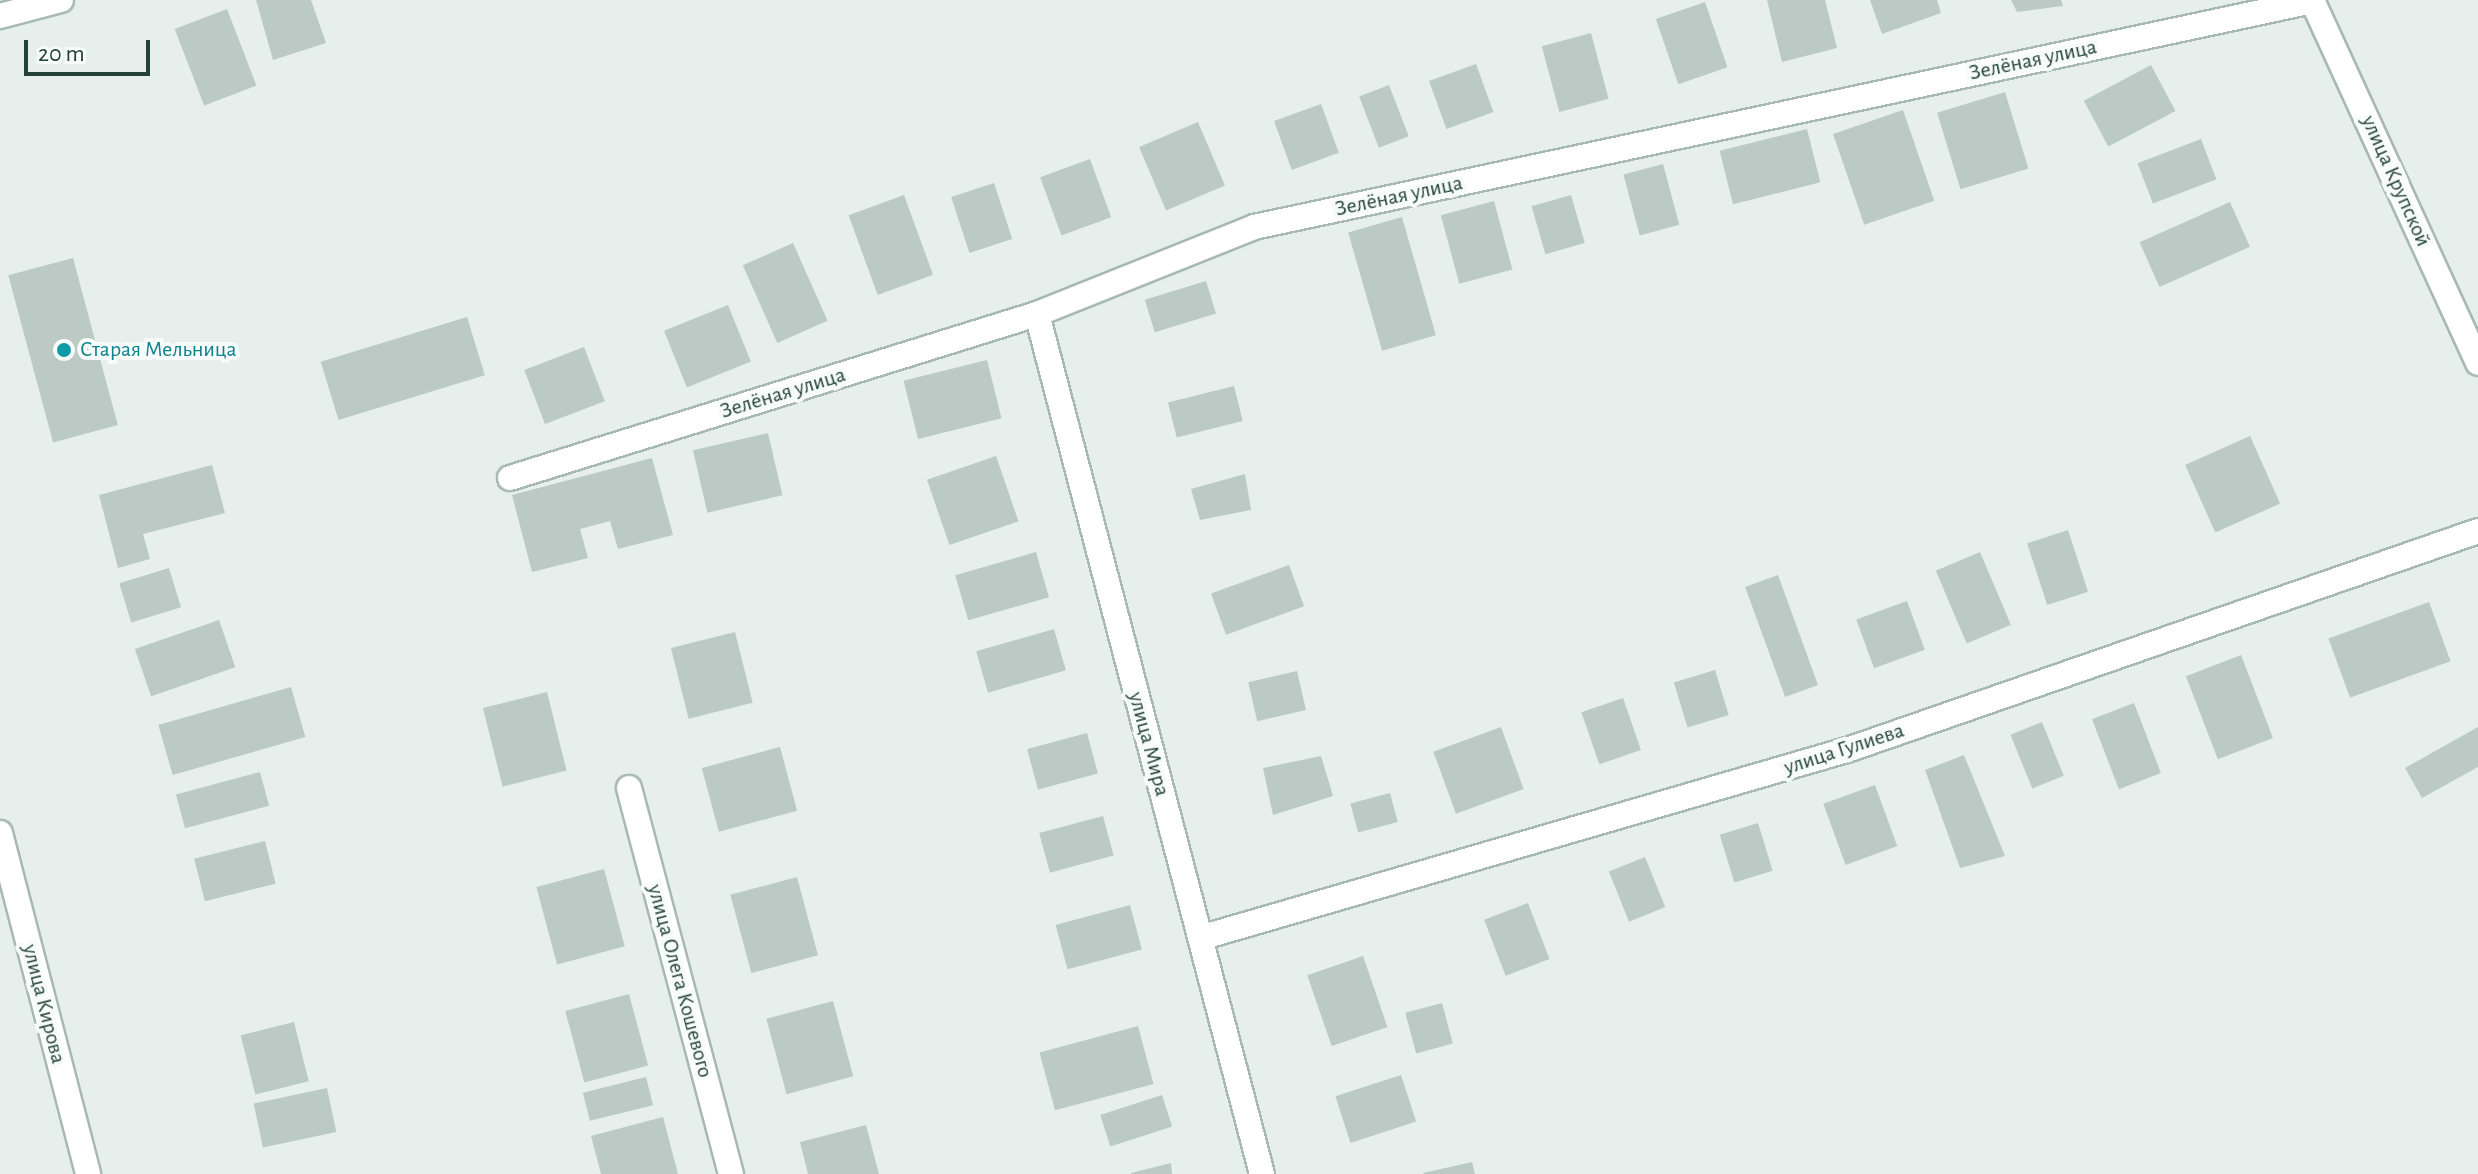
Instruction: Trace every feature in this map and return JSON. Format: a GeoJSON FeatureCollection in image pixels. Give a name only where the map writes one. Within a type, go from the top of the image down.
{"type":"FeatureCollection","features":[{"type":"Feature","properties":{"kind":"street"},"geometry":{"type":"LineString","coordinates":[[0,16],[61,0]]}},
{"type":"Feature","properties":{"kind":"street","name":"Зелёная улица"},"geometry":{"type":"LineString","coordinates":[[510,478],[1037,314],[1254,227],[2313,0]]}},
{"type":"Feature","properties":{"kind":"street","name":"улица Крупской"},"geometry":{"type":"LineString","coordinates":[[2313,0],[2478,363]]}},
{"type":"Feature","properties":{"kind":"street","name":"улица Мира"},"geometry":{"type":"LineString","coordinates":[[1037,314],[1262,1174]]}},
{"type":"Feature","properties":{"kind":"street","name":"улица Гулиева"},"geometry":{"type":"LineString","coordinates":[[1200,938],[1850,749],[2478,531]]}},
{"type":"Feature","properties":{"kind":"street","name":"улица Олега Кошевого"},"geometry":{"type":"LineString","coordinates":[[629,788],[731,1174]]}},
{"type":"Feature","properties":{"kind":"street","name":"улица Кирова"},"geometry":{"type":"LineString","coordinates":[[0,833],[88,1174]]}},
{"type":"Feature","properties":{"kind":"building"},"geometry":{"type":"Polygon","coordinates":[[[256,0],[311,0],[326,43],[273,60],[256,0]]]}},
{"type":"Feature","properties":{"kind":"building"},"geometry":{"type":"Polygon","coordinates":[[[1767,0],[1825,0],[1837,48],[1782,62],[1767,0]]]}},
{"type":"Feature","properties":{"kind":"building"},"geometry":{"type":"Polygon","coordinates":[[[1870,0],[1937,0],[1941,13],[1882,34],[1870,0]]]}},
{"type":"Feature","properties":{"kind":"building"},"geometry":{"type":"Polygon","coordinates":[[[2011,0],[2061,0],[2063,6],[2017,12],[2011,0]]]}},
{"type":"Feature","properties":{"kind":"building"},"geometry":{"type":"Polygon","coordinates":[[[1705,2],[1727,67],[1678,84],[1656,19],[1705,2]]]}},
{"type":"Feature","properties":{"kind":"building"},"geometry":{"type":"Polygon","coordinates":[[[227,9],[256,86],[204,106],[175,29],[227,9]]]}},
{"type":"Feature","properties":{"kind":"building"},"geometry":{"type":"Polygon","coordinates":[[[1591,33],[1609,99],[1559,112],[1542,46],[1591,33]]]}},
{"type":"Feature","properties":{"kind":"building"},"geometry":{"type":"Polygon","coordinates":[[[1476,64],[1493,112],[1446,129],[1429,81],[1476,64]]]}},
{"type":"Feature","properties":{"kind":"building"},"geometry":{"type":"Polygon","coordinates":[[[2151,65],[2175,111],[2108,147],[2084,101],[2151,65]]]}},
{"type":"Feature","properties":{"kind":"building"},"geometry":{"type":"Polygon","coordinates":[[[1389,85],[1409,136],[1379,148],[1359,96],[1389,85]]]}},
{"type":"Feature","properties":{"kind":"building"},"geometry":{"type":"Polygon","coordinates":[[[2005,92],[2028,169],[1960,189],[1937,113],[2005,92]]]}},
{"type":"Feature","properties":{"kind":"building"},"geometry":{"type":"Polygon","coordinates":[[[1321,104],[1339,153],[1292,170],[1274,121],[1321,104]]]}},
{"type":"Feature","properties":{"kind":"building"},"geometry":{"type":"Polygon","coordinates":[[[1903,110],[1934,201],[1864,225],[1833,134],[1903,110]]]}},
{"type":"Feature","properties":{"kind":"building"},"geometry":{"type":"Polygon","coordinates":[[[1198,122],[1225,186],[1166,211],[1139,147],[1198,122]]]}},
{"type":"Feature","properties":{"kind":"building"},"geometry":{"type":"Polygon","coordinates":[[[1807,129],[1820,182],[1733,204],[1720,151],[1807,129]]]}},
{"type":"Feature","properties":{"kind":"building"},"geometry":{"type":"Polygon","coordinates":[[[2201,139],[2216,179],[2153,204],[2138,163],[2201,139]]]}},
{"type":"Feature","properties":{"kind":"building"},"geometry":{"type":"Polygon","coordinates":[[[1090,159],[1111,217],[1061,235],[1040,177],[1090,159]]]}},
{"type":"Feature","properties":{"kind":"building"},"geometry":{"type":"Polygon","coordinates":[[[1663,164],[1679,225],[1640,235],[1623,175],[1663,164]]]}},
{"type":"Feature","properties":{"kind":"building"},"geometry":{"type":"Polygon","coordinates":[[[994,183],[1012,239],[969,253],[951,197],[994,183]]]}},
{"type":"Feature","properties":{"kind":"building"},"geometry":{"type":"Polygon","coordinates":[[[904,195],[933,275],[878,295],[849,215],[904,195]]]}},
{"type":"Feature","properties":{"kind":"building"},"geometry":{"type":"Polygon","coordinates":[[[1571,195],[1585,243],[1545,254],[1532,206],[1571,195]]]}},
{"type":"Feature","properties":{"kind":"building"},"geometry":{"type":"Polygon","coordinates":[[[1494,201],[1512,270],[1459,284],[1441,215],[1494,201]]]}},
{"type":"Feature","properties":{"kind":"building"},"geometry":{"type":"Polygon","coordinates":[[[2230,202],[2250,247],[2159,287],[2140,242],[2230,202]]]}},
{"type":"Feature","properties":{"kind":"building"},"geometry":{"type":"Polygon","coordinates":[[[1402,217],[1436,335],[1382,351],[1348,232],[1402,217]]]}},
{"type":"Feature","properties":{"kind":"building"},"geometry":{"type":"Polygon","coordinates":[[[793,243],[828,321],[777,343],[743,265],[793,243]]]}},
{"type":"Feature","properties":{"kind":"building","name":"Старая Мельница"},"geometry":{"type":"Polygon","coordinates":[[[73,258],[118,425],[53,442],[8,275],[73,258]]]}},
{"type":"Feature","properties":{"kind":"building"},"geometry":{"type":"Polygon","coordinates":[[[1206,281],[1216,314],[1155,332],[1145,300],[1206,281]]]}},
{"type":"Feature","properties":{"kind":"building"},"geometry":{"type":"Polygon","coordinates":[[[728,305],[751,362],[687,387],[664,331],[728,305]]]}},
{"type":"Feature","properties":{"kind":"building"},"geometry":{"type":"Polygon","coordinates":[[[467,317],[485,375],[339,420],[321,362],[467,317]]]}},
{"type":"Feature","properties":{"kind":"building"},"geometry":{"type":"Polygon","coordinates":[[[584,347],[605,401],[545,424],[524,370],[584,347]]]}},
{"type":"Feature","properties":{"kind":"building"},"geometry":{"type":"Polygon","coordinates":[[[987,360],[1002,418],[918,439],[904,381],[987,360]]]}},
{"type":"Feature","properties":{"kind":"building"},"geometry":{"type":"Polygon","coordinates":[[[1234,386],[1243,421],[1177,437],[1168,402],[1234,386]]]}},
{"type":"Feature","properties":{"kind":"building"},"geometry":{"type":"Polygon","coordinates":[[[768,433],[782,495],[707,513],[693,450],[768,433]]]}},
{"type":"Feature","properties":{"kind":"building"},"geometry":{"type":"Polygon","coordinates":[[[2250,436],[2280,504],[2215,532],[2185,465],[2250,436]]]}},
{"type":"Feature","properties":{"kind":"building"},"geometry":{"type":"Polygon","coordinates":[[[996,456],[1018,521],[949,545],[927,480],[996,456]]]}},
{"type":"Feature","properties":{"kind":"building"},"geometry":{"type":"Polygon","coordinates":[[[652,458],[673,535],[618,549],[610,521],[580,529],[588,558],[532,572],[512,495],[652,458]]]}},
{"type":"Feature","properties":{"kind":"building"},"geometry":{"type":"Polygon","coordinates":[[[212,465],[225,513],[143,534],[150,559],[118,568],[99,495],[212,465]]]}},
{"type":"Feature","properties":{"kind":"building"},"geometry":{"type":"Polygon","coordinates":[[[1245,474],[1251,510],[1200,520],[1191,489],[1245,474]]]}},
{"type":"Feature","properties":{"kind":"building"},"geometry":{"type":"Polygon","coordinates":[[[2068,530],[2088,592],[2047,605],[2027,543],[2068,530]]]}},
{"type":"Feature","properties":{"kind":"building"},"geometry":{"type":"Polygon","coordinates":[[[1036,552],[1049,597],[968,620],[955,575],[1036,552]]]}},
{"type":"Feature","properties":{"kind":"building"},"geometry":{"type":"Polygon","coordinates":[[[1980,552],[2011,625],[1967,643],[1936,571],[1980,552]]]}},
{"type":"Feature","properties":{"kind":"building"},"geometry":{"type":"Polygon","coordinates":[[[1289,565],[1304,606],[1226,635],[1211,593],[1289,565]]]}},
{"type":"Feature","properties":{"kind":"building"},"geometry":{"type":"Polygon","coordinates":[[[169,568],[181,607],[131,622],[119,583],[169,568]]]}},
{"type":"Feature","properties":{"kind":"building"},"geometry":{"type":"Polygon","coordinates":[[[1778,575],[1818,685],[1785,697],[1745,587],[1778,575]]]}},
{"type":"Feature","properties":{"kind":"building"},"geometry":{"type":"Polygon","coordinates":[[[1907,601],[1925,650],[1874,668],[1856,619],[1907,601]]]}},
{"type":"Feature","properties":{"kind":"building"},"geometry":{"type":"Polygon","coordinates":[[[2429,602],[2451,661],[2350,698],[2328,639],[2429,602]]]}},
{"type":"Feature","properties":{"kind":"building"},"geometry":{"type":"Polygon","coordinates":[[[219,620],[235,667],[151,696],[135,649],[219,620]]]}},
{"type":"Feature","properties":{"kind":"building"},"geometry":{"type":"Polygon","coordinates":[[[1054,629],[1066,670],[988,693],[976,651],[1054,629]]]}},
{"type":"Feature","properties":{"kind":"building"},"geometry":{"type":"Polygon","coordinates":[[[735,632],[753,703],[689,719],[671,648],[735,632]]]}},
{"type":"Feature","properties":{"kind":"building"},"geometry":{"type":"Polygon","coordinates":[[[2241,655],[2273,738],[2218,759],[2186,676],[2241,655]]]}},
{"type":"Feature","properties":{"kind":"building"},"geometry":{"type":"Polygon","coordinates":[[[1715,670],[1729,715],[1688,728],[1674,683],[1715,670]]]}},
{"type":"Feature","properties":{"kind":"building"},"geometry":{"type":"Polygon","coordinates":[[[1297,671],[1306,710],[1257,721],[1248,682],[1297,671]]]}},
{"type":"Feature","properties":{"kind":"building"},"geometry":{"type":"Polygon","coordinates":[[[291,687],[305,737],[173,775],[158,725],[291,687]]]}},
{"type":"Feature","properties":{"kind":"building"},"geometry":{"type":"Polygon","coordinates":[[[547,692],[567,771],[503,787],[483,708],[547,692]]]}},
{"type":"Feature","properties":{"kind":"building"},"geometry":{"type":"Polygon","coordinates":[[[1623,698],[1641,750],[1599,764],[1581,712],[1623,698]]]}},
{"type":"Feature","properties":{"kind":"building"},"geometry":{"type":"Polygon","coordinates":[[[2134,703],[2161,773],[2119,789],[2092,719],[2134,703]]]}},
{"type":"Feature","properties":{"kind":"building"},"geometry":{"type":"Polygon","coordinates":[[[2042,722],[2064,776],[2032,789],[2010,735],[2042,722]]]}},
{"type":"Feature","properties":{"kind":"building"},"geometry":{"type":"Polygon","coordinates":[[[1501,727],[1524,789],[1456,814],[1433,752],[1501,727]]]}},
{"type":"Feature","properties":{"kind":"building"},"geometry":{"type":"Polygon","coordinates":[[[2478,727],[2478,767],[2422,798],[2405,768],[2478,727]]]}},
{"type":"Feature","properties":{"kind":"building"},"geometry":{"type":"Polygon","coordinates":[[[1087,733],[1098,774],[1038,790],[1027,749],[1087,733]]]}},
{"type":"Feature","properties":{"kind":"building"},"geometry":{"type":"Polygon","coordinates":[[[780,747],[797,811],[719,832],[702,768],[780,747]]]}},
{"type":"Feature","properties":{"kind":"building"},"geometry":{"type":"Polygon","coordinates":[[[1964,755],[2005,856],[1960,868],[1925,770],[1964,755]]]}},
{"type":"Feature","properties":{"kind":"building"},"geometry":{"type":"Polygon","coordinates":[[[1321,756],[1333,796],[1273,815],[1263,768],[1321,756]]]}},
{"type":"Feature","properties":{"kind":"building"},"geometry":{"type":"Polygon","coordinates":[[[260,772],[269,806],[185,828],[176,795],[260,772]]]}},
{"type":"Feature","properties":{"kind":"building"},"geometry":{"type":"Polygon","coordinates":[[[1875,785],[1897,846],[1846,865],[1823,804],[1875,785]]]}},
{"type":"Feature","properties":{"kind":"building"},"geometry":{"type":"Polygon","coordinates":[[[1390,793],[1398,822],[1358,833],[1350,804],[1390,793]]]}},
{"type":"Feature","properties":{"kind":"building"},"geometry":{"type":"Polygon","coordinates":[[[1103,816],[1114,856],[1050,873],[1039,833],[1103,816]]]}},
{"type":"Feature","properties":{"kind":"building"},"geometry":{"type":"Polygon","coordinates":[[[1758,823],[1773,871],[1734,883],[1720,835],[1758,823]]]}},
{"type":"Feature","properties":{"kind":"building"},"geometry":{"type":"Polygon","coordinates":[[[265,841],[276,884],[205,901],[194,859],[265,841]]]}},
{"type":"Feature","properties":{"kind":"building"},"geometry":{"type":"Polygon","coordinates":[[[1645,857],[1665,907],[1629,922],[1609,872],[1645,857]]]}},
{"type":"Feature","properties":{"kind":"building"},"geometry":{"type":"Polygon","coordinates":[[[604,869],[625,946],[557,964],[536,887],[604,869]]]}},
{"type":"Feature","properties":{"kind":"building"},"geometry":{"type":"Polygon","coordinates":[[[797,877],[818,955],[751,973],[730,895],[797,877]]]}},
{"type":"Feature","properties":{"kind":"building"},"geometry":{"type":"Polygon","coordinates":[[[1528,903],[1550,959],[1506,976],[1484,920],[1528,903]]]}},
{"type":"Feature","properties":{"kind":"building"},"geometry":{"type":"Polygon","coordinates":[[[1130,905],[1142,949],[1068,969],[1056,925],[1130,905]]]}},
{"type":"Feature","properties":{"kind":"building"},"geometry":{"type":"Polygon","coordinates":[[[1363,956],[1387,1027],[1332,1046],[1307,975],[1363,956]]]}},
{"type":"Feature","properties":{"kind":"building"},"geometry":{"type":"Polygon","coordinates":[[[629,994],[648,1065],[584,1083],[565,1011],[629,994]]]}},
{"type":"Feature","properties":{"kind":"building"},"geometry":{"type":"Polygon","coordinates":[[[833,1001],[853,1076],[787,1094],[766,1019],[833,1001]]]}},
{"type":"Feature","properties":{"kind":"building"},"geometry":{"type":"Polygon","coordinates":[[[1442,1003],[1453,1044],[1416,1053],[1405,1013],[1442,1003]]]}},
{"type":"Feature","properties":{"kind":"building"},"geometry":{"type":"Polygon","coordinates":[[[294,1022],[309,1081],[255,1094],[241,1035],[294,1022]]]}},
{"type":"Feature","properties":{"kind":"building"},"geometry":{"type":"Polygon","coordinates":[[[1138,1026],[1154,1084],[1055,1110],[1039,1052],[1138,1026]]]}},
{"type":"Feature","properties":{"kind":"building"},"geometry":{"type":"Polygon","coordinates":[[[1401,1075],[1416,1122],[1351,1143],[1335,1096],[1401,1075]]]}},
{"type":"Feature","properties":{"kind":"building"},"geometry":{"type":"Polygon","coordinates":[[[646,1077],[653,1105],[590,1121],[583,1093],[646,1077]]]}},
{"type":"Feature","properties":{"kind":"building"},"geometry":{"type":"Polygon","coordinates":[[[327,1088],[336,1132],[263,1148],[254,1104],[327,1088]]]}},
{"type":"Feature","properties":{"kind":"building"},"geometry":{"type":"Polygon","coordinates":[[[1162,1095],[1172,1126],[1110,1146],[1100,1115],[1162,1095]]]}},
{"type":"Feature","properties":{"kind":"building"},"geometry":{"type":"Polygon","coordinates":[[[663,1117],[678,1174],[601,1174],[591,1136],[663,1117]]]}},
{"type":"Feature","properties":{"kind":"building"},"geometry":{"type":"Polygon","coordinates":[[[866,1125],[879,1174],[808,1174],[800,1142],[866,1125]]]}},
{"type":"Feature","properties":{"kind":"building"},"geometry":{"type":"Polygon","coordinates":[[[1472,1162],[1475,1174],[1423,1173],[1472,1162]]]}},
{"type":"Feature","properties":{"kind":"building"},"geometry":{"type":"Polygon","coordinates":[[[1171,1163],[1172,1174],[1131,1174],[1131,1173],[1171,1163]]]}},
{"type":"Feature","properties":{"kind":"place","name":"Старая Мельница"},"geometry":{"type":"Point","coordinates":[64,350]}}]}
